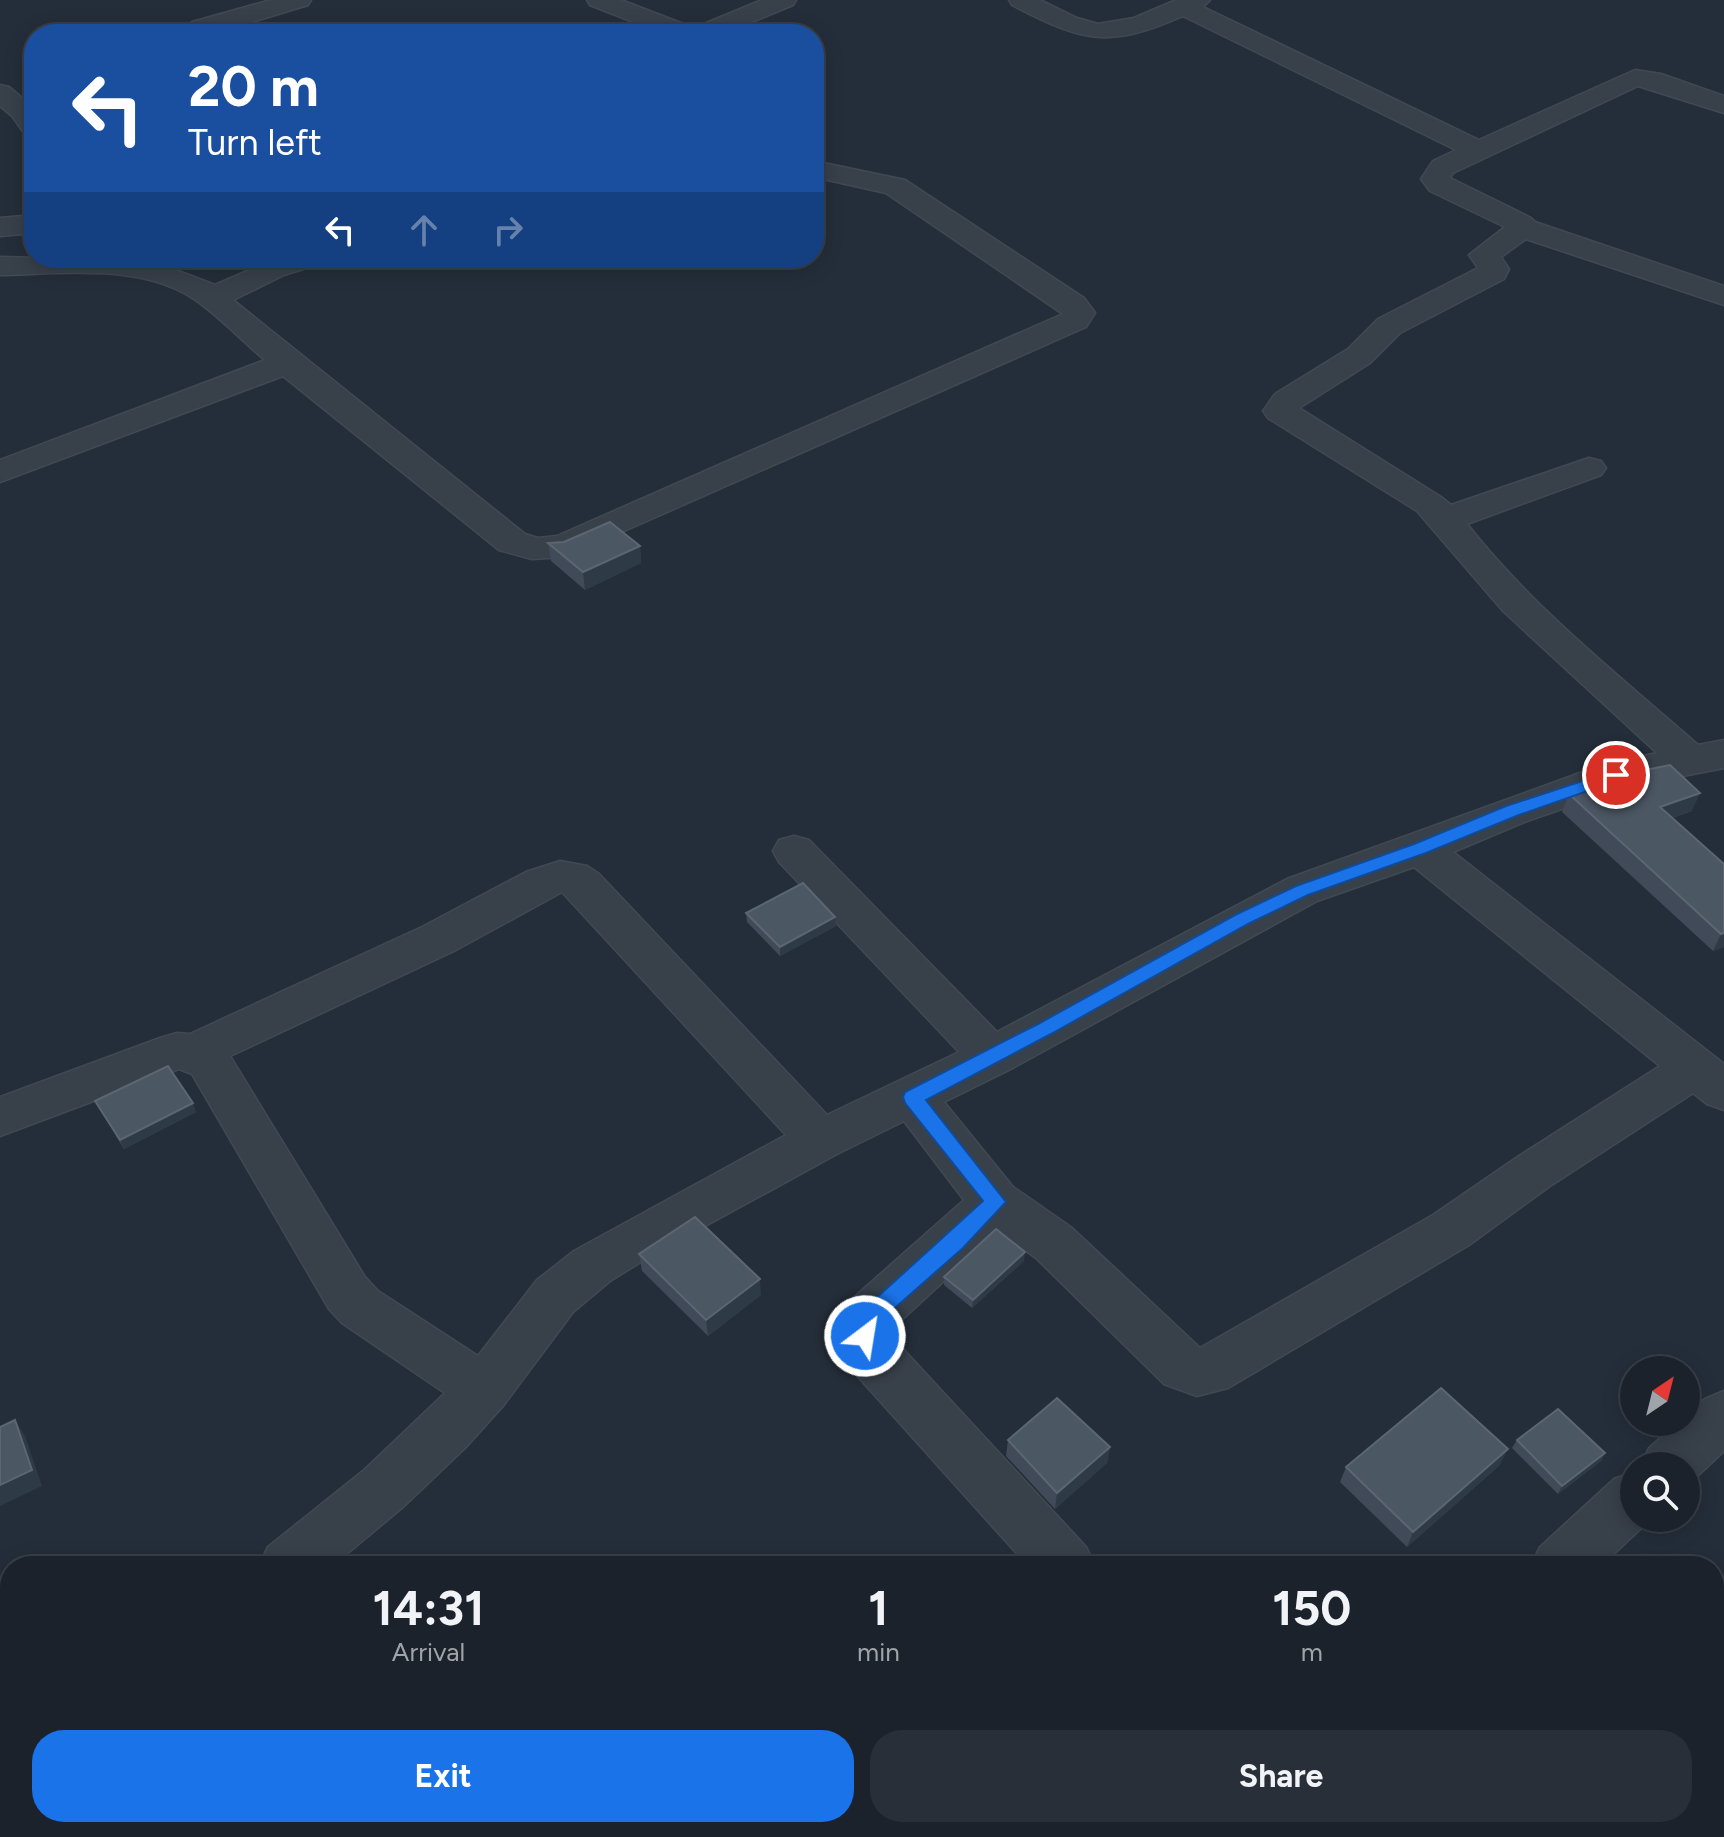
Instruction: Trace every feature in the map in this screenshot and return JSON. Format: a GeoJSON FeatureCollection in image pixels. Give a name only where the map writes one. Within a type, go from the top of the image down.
{"type":"FeatureCollection","features":[{"type":"Feature","properties":{"kind":"street"},"geometry":{"type":"LineString","coordinates":[[252,24],[299,0]]}},
{"type":"Feature","properties":{"kind":"street"},"geometry":{"type":"LineString","coordinates":[[599,0],[661,24]]}},
{"type":"Feature","properties":{"kind":"street"},"geometry":{"type":"LineString","coordinates":[[725,24],[784,0]]}},
{"type":"Feature","properties":{"kind":"street"},"geometry":{"type":"LineString","coordinates":[[1021,0],[1072,25],[1104,31],[1136,25],[1190,3],[1479,151]]}},
{"type":"Feature","properties":{"kind":"street"},"geometry":{"type":"LineString","coordinates":[[1724,105],[1639,77],[1443,167],[1435,179],[1440,185],[1521,224],[1522,228],[1724,296]]}},
{"type":"Feature","properties":{"kind":"street"},"geometry":{"type":"LineString","coordinates":[[0,93],[24,113]]}},
{"type":"Feature","properties":{"kind":"street"},"geometry":{"type":"LineString","coordinates":[[133,268],[152,270],[213,298],[287,363],[512,542],[526,549],[545,550],[565,546],[1075,320],[1079,313],[1073,305],[895,186],[824,171]]}},
{"type":"Feature","properties":{"kind":"street"},"geometry":{"type":"LineString","coordinates":[[0,227],[24,225]]}},
{"type":"Feature","properties":{"kind":"street"},"geometry":{"type":"LineString","coordinates":[[1522,228],[1484,255],[1494,269],[1493,273],[1389,326],[1359,356],[1281,406],[1280,411],[1410,489],[1446,519],[1479,564],[1501,587],[1706,756]]}},
{"type":"Feature","properties":{"kind":"street"},"geometry":{"type":"LineString","coordinates":[[0,266],[24,265]]}},
{"type":"Feature","properties":{"kind":"street"},"geometry":{"type":"LineString","coordinates":[[213,298],[276,268]]}},
{"type":"Feature","properties":{"kind":"street"},"geometry":{"type":"LineString","coordinates":[[0,472],[287,363]]}},
{"type":"Feature","properties":{"kind":"street"},"geometry":{"type":"LineString","coordinates":[[1446,519],[1589,468]]}},
{"type":"Feature","properties":{"kind":"street"},"geometry":{"type":"LineString","coordinates":[[300,1556],[383,1489],[447,1429],[484,1389],[555,1296],[592,1266],[820,1140],[992,1057],[1302,890],[1616,775],[1706,756]]}},
{"type":"Feature","properties":{"kind":"street"},"geometry":{"type":"LineString","coordinates":[[912,1097],[995,1202],[1054,1243],[1183,1367],[1197,1372],[1209,1371],[1451,1230],[1533,1172],[1709,1080],[1420,849]]}},
{"type":"Feature","properties":{"kind":"street"},"geometry":{"type":"LineString","coordinates":[[794,851],[992,1057]]}},
{"type":"Feature","properties":{"kind":"street"},"geometry":{"type":"LineString","coordinates":[[194,1052],[438,939],[541,883],[560,876],[572,877],[584,885],[820,1140]]}},
{"type":"Feature","properties":{"kind":"street"},"geometry":{"type":"LineString","coordinates":[[0,1117],[177,1051],[194,1052],[209,1061],[347,1293],[360,1307],[484,1389]]}},
{"type":"Feature","properties":{"kind":"street"},"geometry":{"type":"LineString","coordinates":[[995,1202],[955,1242],[870,1316],[865,1336],[871,1353],[1057,1556]]}},
{"type":"Feature","properties":{"kind":"street"},"geometry":{"type":"LineString","coordinates":[[1684,1452],[1724,1416]]}},
{"type":"Feature","properties":{"kind":"street"},"geometry":{"type":"LineString","coordinates":[[1571,1556],[1620,1511]]}},
{"type":"Feature","properties":{"kind":"building"},"geometry":{"type":"Polygon","coordinates":[[[610,522],[640,546],[583,572],[548,543],[564,542],[610,522]]]}},
{"type":"Feature","properties":{"kind":"building"},"geometry":{"type":"Polygon","coordinates":[[[1670,765],[1700,793],[1660,807],[1724,864],[1724,933],[1721,934],[1569,794],[1630,773],[1670,765]]]}},
{"type":"Feature","properties":{"kind":"building"},"geometry":{"type":"Polygon","coordinates":[[[803,883],[835,917],[780,947],[746,913],[803,883]]]}},
{"type":"Feature","properties":{"kind":"building"},"geometry":{"type":"Polygon","coordinates":[[[168,1066],[193,1103],[120,1140],[95,1101],[168,1066]]]}},
{"type":"Feature","properties":{"kind":"building"},"geometry":{"type":"Polygon","coordinates":[[[695,1217],[760,1279],[706,1320],[639,1254],[695,1217]]]}},
{"type":"Feature","properties":{"kind":"building"},"geometry":{"type":"Polygon","coordinates":[[[996,1229],[1025,1252],[973,1300],[944,1277],[996,1229]]]}},
{"type":"Feature","properties":{"kind":"building"},"geometry":{"type":"Polygon","coordinates":[[[1441,1388],[1508,1449],[1413,1532],[1346,1467],[1441,1388]]]}},
{"type":"Feature","properties":{"kind":"building"},"geometry":{"type":"Polygon","coordinates":[[[1057,1398],[1110,1447],[1057,1493],[1008,1440],[1057,1398]]]}},
{"type":"Feature","properties":{"kind":"building"},"geometry":{"type":"Polygon","coordinates":[[[1558,1409],[1605,1453],[1562,1486],[1517,1440],[1558,1409]]]}},
{"type":"Feature","properties":{"kind":"building"},"geometry":{"type":"Polygon","coordinates":[[[15,1420],[32,1470],[0,1485],[0,1427],[15,1420]]]}},
{"type":"Feature","properties":{"kind":"route"},"geometry":{"type":"LineString","coordinates":[[865,1336],[870,1316],[955,1242],[995,1202],[912,1097],[1302,890],[1616,775]]}}]}
